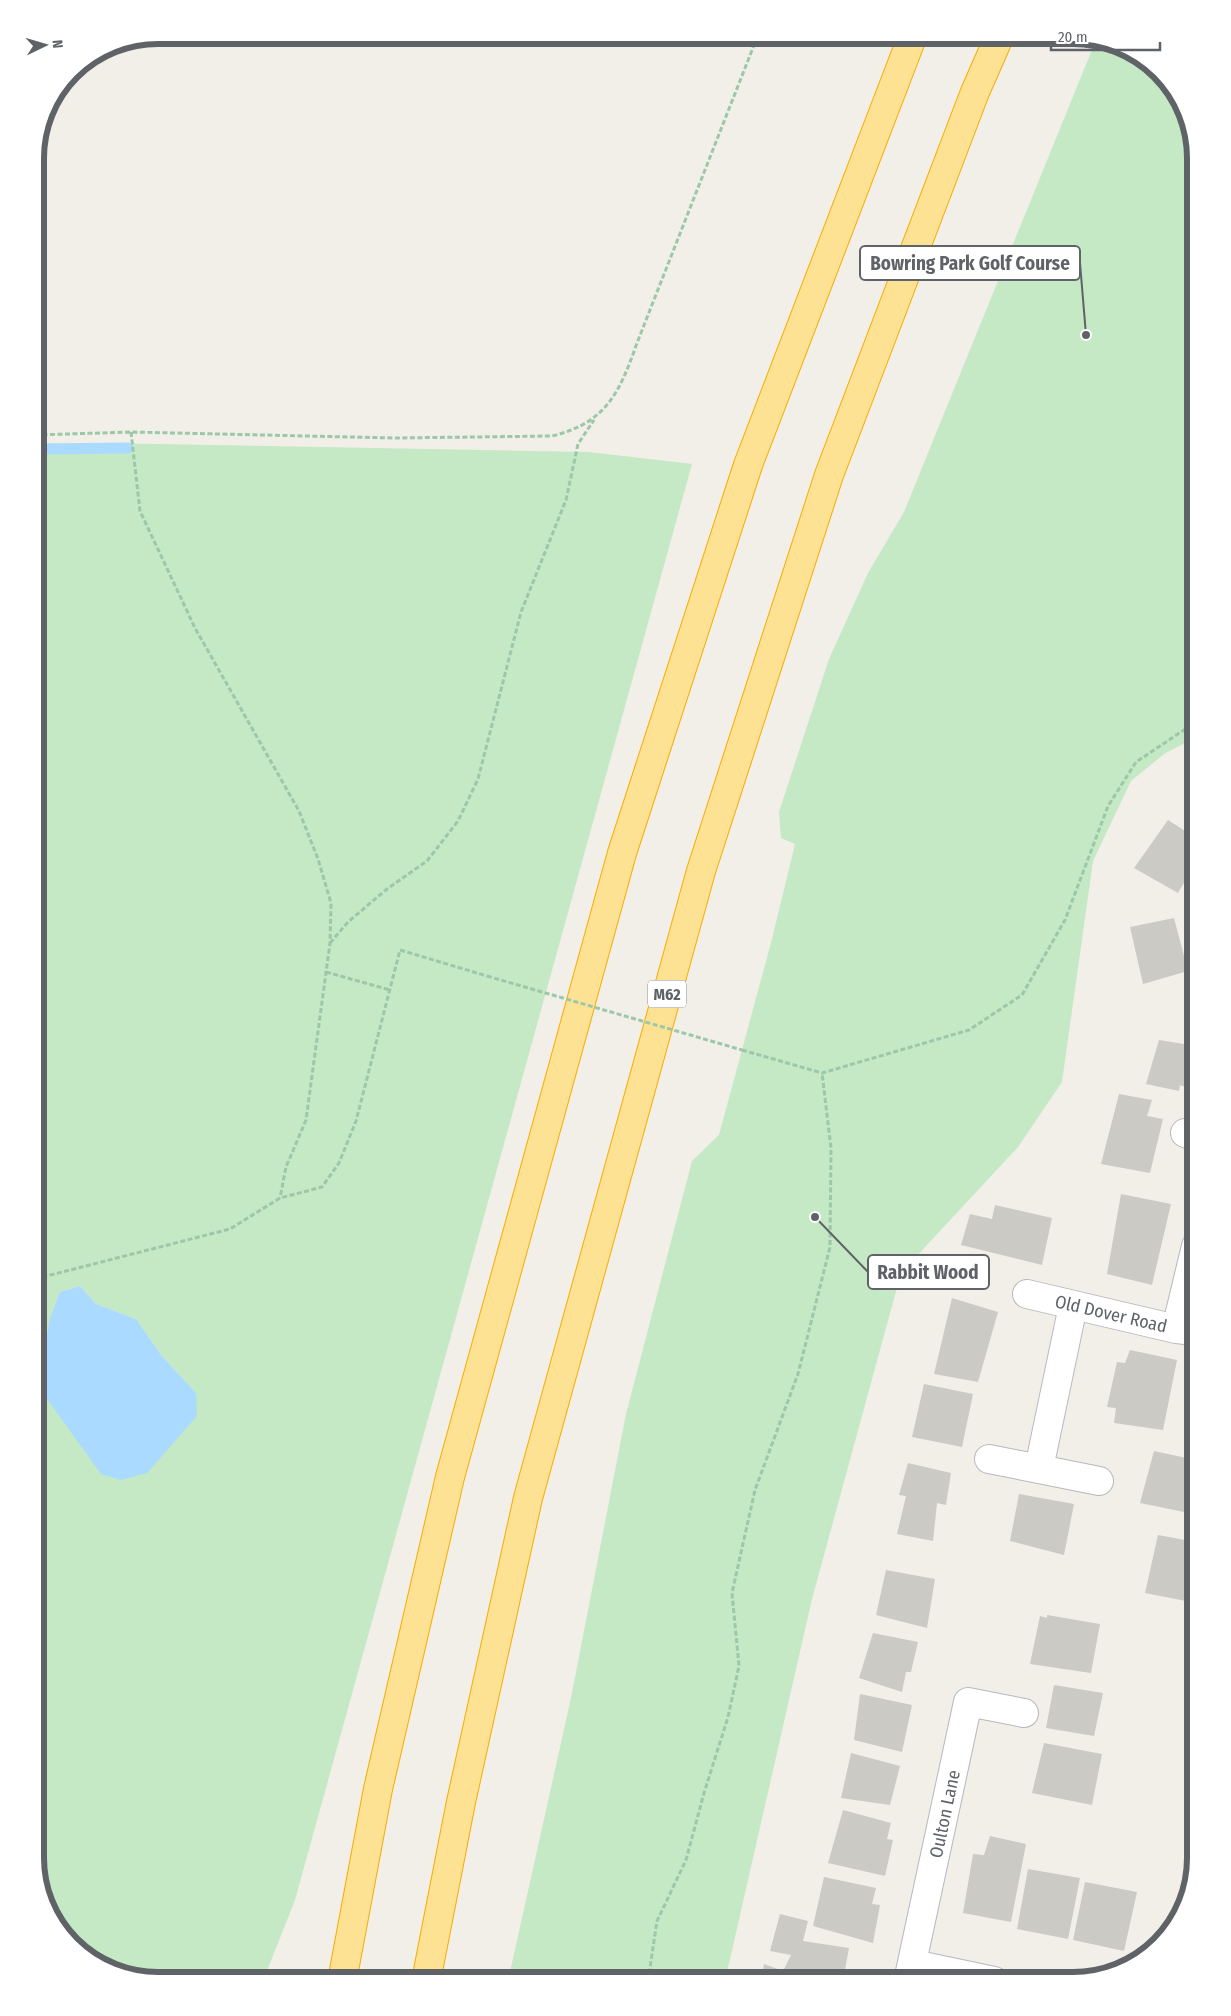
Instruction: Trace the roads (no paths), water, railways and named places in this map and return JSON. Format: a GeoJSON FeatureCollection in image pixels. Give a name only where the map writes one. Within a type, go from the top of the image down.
{"type":"FeatureCollection","features":[{"type":"Feature","properties":{"kind":"highway"},"geometry":{"type":"LineString","coordinates":[[344,1972],[378,1789],[450,1477],[622,853],[748,465],[910,44]]}},
{"type":"Feature","properties":{"kind":"highway","name":"M62"},"geometry":{"type":"LineString","coordinates":[[428,1972],[461,1802],[528,1498],[700,871],[829,475],[996,44]]}},
{"type":"Feature","properties":{"kind":"street","name":"Old Dover Road"},"geometry":{"type":"LineString","coordinates":[[1027,1294],[1073,1306],[1186,1330]]}},
{"type":"Feature","properties":{"kind":"street"},"geometry":{"type":"LineString","coordinates":[[1039,1468],[1073,1306]]}},
{"type":"Feature","properties":{"kind":"street"},"geometry":{"type":"LineString","coordinates":[[989,1459],[1099,1481]]}},
{"type":"Feature","properties":{"kind":"street","name":"Oulton Lane"},"geometry":{"type":"LineString","coordinates":[[911,1972],[968,1702],[1024,1713]]}},
{"type":"Feature","properties":{"kind":"water"},"geometry":{"type":"Polygon","coordinates":[[[80,1286],[96,1304],[136,1319],[161,1355],[196,1393],[197,1416],[147,1473],[121,1480],[101,1474],[44,1395],[44,1349],[50,1318],[60,1292],[80,1286]]]}},
{"type":"Feature","properties":{"kind":"waterway"},"geometry":{"type":"LineString","coordinates":[[44,449],[128,448]]}},
{"type":"Feature","properties":{"kind":"place","name":"Bowring Park Golf Course"},"geometry":{"type":"Point","coordinates":[1086,335]}},
{"type":"Feature","properties":{"kind":"place","name":"Rabbit Wood"},"geometry":{"type":"Point","coordinates":[815,1217]}}]}
